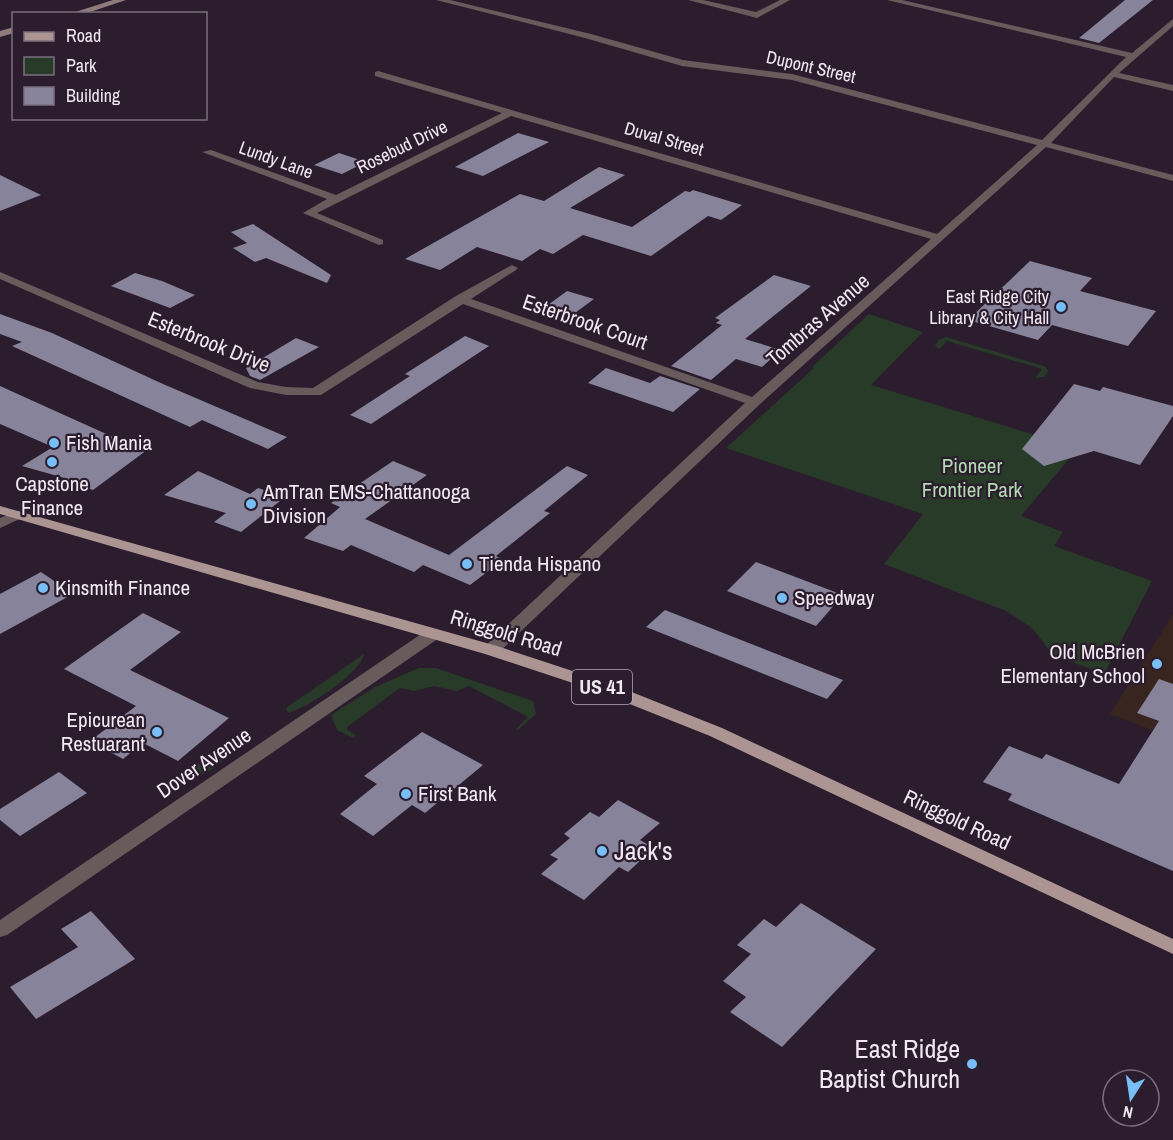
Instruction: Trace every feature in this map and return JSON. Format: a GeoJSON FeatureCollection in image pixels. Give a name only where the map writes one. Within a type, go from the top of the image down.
{"type":"FeatureCollection","features":[{"type":"Feature","properties":{"kind":"main road"},"geometry":{"type":"LineString","coordinates":[[80,12],[122,0]]}},
{"type":"Feature","properties":{"kind":"main road","name":"Ringgold Road"},"geometry":{"type":"LineString","coordinates":[[0,510],[491,650],[603,687],[716,732],[1173,947]]}},
{"type":"Feature","properties":{"kind":"street","name":"Dupont Street"},"geometry":{"type":"LineString","coordinates":[[440,0],[588,36],[682,63],[792,77],[1173,178]]}},
{"type":"Feature","properties":{"kind":"street"},"geometry":{"type":"LineString","coordinates":[[692,0],[757,15],[786,0]]}},
{"type":"Feature","properties":{"kind":"street"},"geometry":{"type":"LineString","coordinates":[[891,0],[1134,57]]}},
{"type":"Feature","properties":{"kind":"street","name":"Tombras Avenue"},"geometry":{"type":"LineString","coordinates":[[491,650],[754,402],[1045,143],[1112,74],[1173,22]]}},
{"type":"Feature","properties":{"kind":"street","name":"Duval Street"},"geometry":{"type":"LineString","coordinates":[[378,74],[940,237]]}},
{"type":"Feature","properties":{"kind":"street"},"geometry":{"type":"LineString","coordinates":[[1112,74],[1173,88]]}},
{"type":"Feature","properties":{"kind":"street","name":"Rosebud Drive"},"geometry":{"type":"LineString","coordinates":[[308,213],[334,198],[512,112]]}},
{"type":"Feature","properties":{"kind":"street","name":"Lundy Lane"},"geometry":{"type":"LineString","coordinates":[[207,153],[334,198]]}},
{"type":"Feature","properties":{"kind":"street","name":"Lundy Lane"},"geometry":{"type":"LineString","coordinates":[[308,213],[379,242]]}},
{"type":"Feature","properties":{"kind":"street","name":"Esterbrook Court"},"geometry":{"type":"LineString","coordinates":[[460,299],[512,268]]}},
{"type":"Feature","properties":{"kind":"street","name":"Esterbrook Drive"},"geometry":{"type":"LineString","coordinates":[[0,275],[255,385],[286,391],[316,392],[460,299]]}},
{"type":"Feature","properties":{"kind":"street","name":"Esterbrook Court"},"geometry":{"type":"LineString","coordinates":[[460,299],[754,402]]}},
{"type":"Feature","properties":{"kind":"street"},"geometry":{"type":"LineString","coordinates":[[0,524],[17,514]]}},
{"type":"Feature","properties":{"kind":"street","name":"Dover Avenue"},"geometry":{"type":"LineString","coordinates":[[0,930],[433,634]]}},
{"type":"Feature","properties":{"kind":"shaded area","name":"Old McBrien Elementary School"},"geometry":{"type":"Polygon","coordinates":[[[1173,614],[1173,738],[1110,714],[1173,614]]]}},
{"type":"Feature","properties":{"kind":"green space","name":"Pioneer Frontier Park"},"geometry":{"type":"Polygon","coordinates":[[[869,314],[923,332],[871,385],[1078,448],[1021,516],[1063,532],[1054,546],[1152,581],[1104,674],[1053,655],[1032,628],[1006,611],[884,564],[923,514],[726,448],[869,314]]]}},
{"type":"Feature","properties":{"kind":"green space"},"geometry":{"type":"Polygon","coordinates":[[[946,337],[1044,366],[1049,371],[1044,377],[1035,378],[1042,369],[947,341],[939,349],[935,346],[938,340],[946,337]]]}},
{"type":"Feature","properties":{"kind":"green space"},"geometry":{"type":"Polygon","coordinates":[[[364,654],[361,662],[344,680],[297,710],[288,713],[286,708],[364,654]]]}},
{"type":"Feature","properties":{"kind":"green space"},"geometry":{"type":"Polygon","coordinates":[[[419,668],[436,668],[533,701],[536,714],[518,730],[516,729],[528,717],[469,686],[457,691],[434,686],[414,691],[400,688],[347,727],[347,730],[356,735],[353,738],[337,730],[331,715],[375,687],[419,668]]]}},
{"type":"Feature","properties":{"kind":"green space"},"geometry":{"type":"Polygon","coordinates":[[[245,735],[251,738],[247,743],[205,774],[195,774],[195,767],[245,735]]]}},
{"type":"Feature","properties":{"kind":"building"},"geometry":{"type":"Polygon","coordinates":[[[1125,0],[1153,0],[1099,43],[1079,38],[1125,0]]]}},
{"type":"Feature","properties":{"kind":"building"},"geometry":{"type":"Polygon","coordinates":[[[518,133],[549,142],[483,176],[455,167],[518,133]]]}},
{"type":"Feature","properties":{"kind":"building"},"geometry":{"type":"Polygon","coordinates":[[[339,153],[366,162],[342,174],[314,165],[339,153]]]}},
{"type":"Feature","properties":{"kind":"building"},"geometry":{"type":"Polygon","coordinates":[[[599,167],[625,175],[570,208],[632,227],[685,191],[693,190],[742,205],[721,220],[708,216],[651,256],[583,235],[553,254],[540,249],[522,261],[477,247],[440,270],[405,259],[520,194],[544,201],[599,167]]]}},
{"type":"Feature","properties":{"kind":"building"},"geometry":{"type":"Polygon","coordinates":[[[0,175],[41,195],[0,211],[0,175]]]}},
{"type":"Feature","properties":{"kind":"building"},"geometry":{"type":"Polygon","coordinates":[[[253,224],[331,275],[327,283],[266,258],[255,262],[233,248],[247,243],[231,232],[253,224]]]}},
{"type":"Feature","properties":{"kind":"building","name":"East Ridge City Library & City Hall"},"geometry":{"type":"Polygon","coordinates":[[[1030,261],[1092,278],[1080,291],[1156,311],[1128,346],[1052,325],[1038,340],[968,320],[1030,261]]]}},
{"type":"Feature","properties":{"kind":"building"},"geometry":{"type":"Polygon","coordinates":[[[135,273],[195,295],[170,308],[111,286],[135,273]]]}},
{"type":"Feature","properties":{"kind":"building"},"geometry":{"type":"Polygon","coordinates":[[[774,275],[811,286],[745,339],[781,350],[762,367],[736,359],[711,380],[671,366],[722,325],[716,323],[720,320],[715,318],[774,275]]]}},
{"type":"Feature","properties":{"kind":"building"},"geometry":{"type":"Polygon","coordinates":[[[567,291],[594,299],[575,313],[548,305],[567,291]]]}},
{"type":"Feature","properties":{"kind":"building"},"geometry":{"type":"Polygon","coordinates":[[[0,314],[52,333],[287,437],[268,449],[202,420],[190,427],[12,346],[22,342],[0,334],[0,314]]]}},
{"type":"Feature","properties":{"kind":"building"},"geometry":{"type":"Polygon","coordinates":[[[465,336],[489,346],[371,424],[350,415],[410,376],[405,374],[465,336]]]}},
{"type":"Feature","properties":{"kind":"building"},"geometry":{"type":"Polygon","coordinates":[[[296,338],[319,347],[260,380],[250,376],[246,368],[296,338]]]}},
{"type":"Feature","properties":{"kind":"building"},"geometry":{"type":"Polygon","coordinates":[[[606,368],[650,383],[660,376],[700,389],[673,412],[588,383],[606,368]]]}},
{"type":"Feature","properties":{"kind":"building"},"geometry":{"type":"Polygon","coordinates":[[[1074,384],[1100,391],[1103,387],[1173,406],[1173,416],[1140,465],[1094,451],[1044,466],[1022,449],[1074,384]]]}},
{"type":"Feature","properties":{"kind":"building"},"geometry":{"type":"Polygon","coordinates":[[[0,386],[124,442],[147,450],[93,490],[66,481],[68,479],[22,466],[53,447],[0,424],[0,386]]]}},
{"type":"Feature","properties":{"kind":"building"},"geometry":{"type":"Polygon","coordinates":[[[393,461],[427,475],[365,519],[449,555],[567,466],[588,475],[544,511],[550,513],[496,556],[503,560],[470,585],[423,565],[414,572],[351,545],[343,551],[304,538],[340,507],[331,503],[393,461]]]}},
{"type":"Feature","properties":{"kind":"building"},"geometry":{"type":"Polygon","coordinates":[[[198,471],[250,494],[258,488],[285,497],[241,532],[214,522],[226,513],[164,495],[198,471]]]}},
{"type":"Feature","properties":{"kind":"building"},"geometry":{"type":"Polygon","coordinates":[[[756,562],[843,595],[816,626],[727,591],[756,562]]]}},
{"type":"Feature","properties":{"kind":"building"},"geometry":{"type":"Polygon","coordinates":[[[41,572],[73,594],[0,634],[0,594],[41,572]]]}},
{"type":"Feature","properties":{"kind":"building"},"geometry":{"type":"Polygon","coordinates":[[[665,610],[843,680],[827,699],[646,627],[665,610]]]}},
{"type":"Feature","properties":{"kind":"building"},"geometry":{"type":"Polygon","coordinates":[[[143,613],[181,632],[130,670],[229,718],[178,761],[143,743],[123,759],[90,741],[136,706],[64,669],[143,613]]]}},
{"type":"Feature","properties":{"kind":"building"},"geometry":{"type":"Polygon","coordinates":[[[1159,679],[1173,684],[1173,871],[1008,800],[1012,794],[983,782],[1009,746],[1042,759],[1046,754],[1119,784],[1159,721],[1137,713],[1159,679]]]}},
{"type":"Feature","properties":{"kind":"building","name":"First Bank"},"geometry":{"type":"Polygon","coordinates":[[[422,732],[483,765],[425,813],[412,805],[373,836],[340,814],[377,784],[364,776],[422,732]]]}},
{"type":"Feature","properties":{"kind":"building"},"geometry":{"type":"Polygon","coordinates":[[[59,772],[87,793],[20,836],[0,820],[0,809],[59,772]]]}},
{"type":"Feature","properties":{"kind":"building","name":"Jack's"},"geometry":{"type":"Polygon","coordinates":[[[618,800],[660,823],[640,840],[654,848],[628,872],[619,867],[584,900],[541,874],[558,859],[550,855],[570,838],[564,834],[590,812],[599,817],[618,800]]]}},
{"type":"Feature","properties":{"kind":"building"},"geometry":{"type":"Polygon","coordinates":[[[801,903],[876,949],[782,1047],[730,1012],[746,997],[723,981],[751,954],[737,945],[764,919],[776,927],[801,903]]]}},
{"type":"Feature","properties":{"kind":"building"},"geometry":{"type":"Polygon","coordinates":[[[91,911],[135,959],[36,1019],[10,987],[78,947],[61,929],[91,911]]]}},
{"type":"Feature","properties":{"kind":"place","name":"East Ridge City Library & City Hall"},"geometry":{"type":"Point","coordinates":[1061,307]}},
{"type":"Feature","properties":{"kind":"place","name":"Fish Mania"},"geometry":{"type":"Point","coordinates":[54,443]}},
{"type":"Feature","properties":{"kind":"place","name":"Capstone Finance"},"geometry":{"type":"Point","coordinates":[52,462]}},
{"type":"Feature","properties":{"kind":"place","name":"AmTran EMS-Chattanooga Division"},"geometry":{"type":"Point","coordinates":[251,504]}},
{"type":"Feature","properties":{"kind":"place","name":"Tienda Hispano"},"geometry":{"type":"Point","coordinates":[467,564]}},
{"type":"Feature","properties":{"kind":"place","name":"Kinsmith Finance"},"geometry":{"type":"Point","coordinates":[43,588]}},
{"type":"Feature","properties":{"kind":"place","name":"Speedway"},"geometry":{"type":"Point","coordinates":[782,598]}},
{"type":"Feature","properties":{"kind":"place","name":"Old McBrien Elementary School"},"geometry":{"type":"Point","coordinates":[1157,664]}},
{"type":"Feature","properties":{"kind":"place","name":"Epicurean Restuarant"},"geometry":{"type":"Point","coordinates":[157,732]}},
{"type":"Feature","properties":{"kind":"place","name":"First Bank"},"geometry":{"type":"Point","coordinates":[406,794]}},
{"type":"Feature","properties":{"kind":"place","name":"Jack's"},"geometry":{"type":"Point","coordinates":[602,851]}},
{"type":"Feature","properties":{"kind":"place","name":"East Ridge Baptist Church"},"geometry":{"type":"Point","coordinates":[972,1064]}}]}
